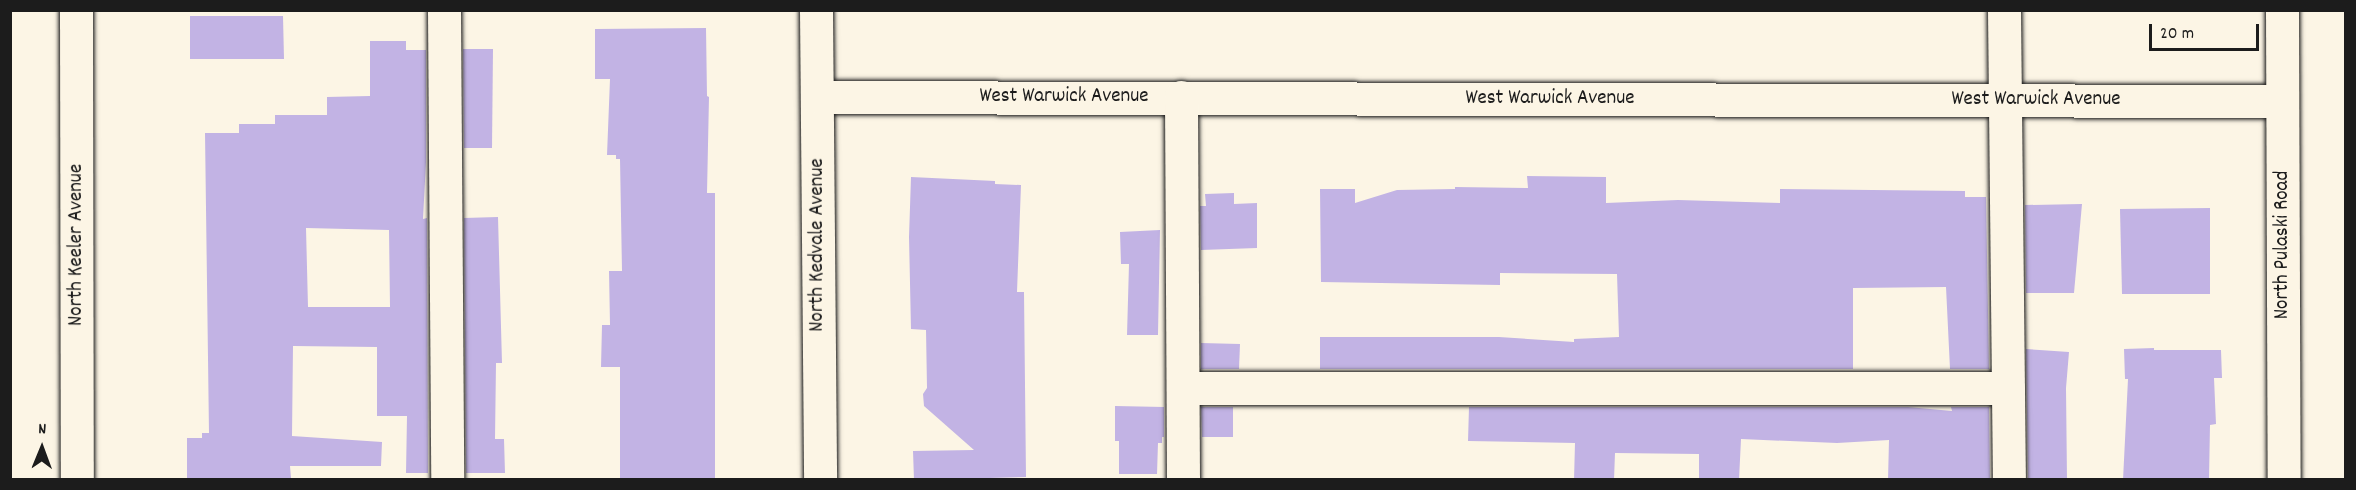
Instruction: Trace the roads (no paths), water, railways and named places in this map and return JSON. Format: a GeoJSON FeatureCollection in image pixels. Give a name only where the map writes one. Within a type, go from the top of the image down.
{"type":"FeatureCollection","features":[{"type":"Feature","properties":{"kind":"street","name":"North Keeler Avenue"},"geometry":{"type":"LineString","coordinates":[[76,10],[77,480]]}},
{"type":"Feature","properties":{"kind":"street"},"geometry":{"type":"LineString","coordinates":[[444,10],[447,480]]}},
{"type":"Feature","properties":{"kind":"street","name":"North Kedvale Avenue"},"geometry":{"type":"LineString","coordinates":[[816,10],[820,480]]}},
{"type":"Feature","properties":{"kind":"street"},"geometry":{"type":"LineString","coordinates":[[2004,10],[2009,480]]}},
{"type":"Feature","properties":{"kind":"street","name":"North Pulaski Road"},"geometry":{"type":"LineString","coordinates":[[2282,10],[2284,480]]}},
{"type":"Feature","properties":{"kind":"street","name":"West Warwick Avenue"},"geometry":{"type":"LineString","coordinates":[[817,97],[2282,101]]}},
{"type":"Feature","properties":{"kind":"street"},"geometry":{"type":"LineString","coordinates":[[1181,98],[1183,480]]}},
{"type":"Feature","properties":{"kind":"street"},"geometry":{"type":"LineString","coordinates":[[1183,388],[2008,388]]}}]}
